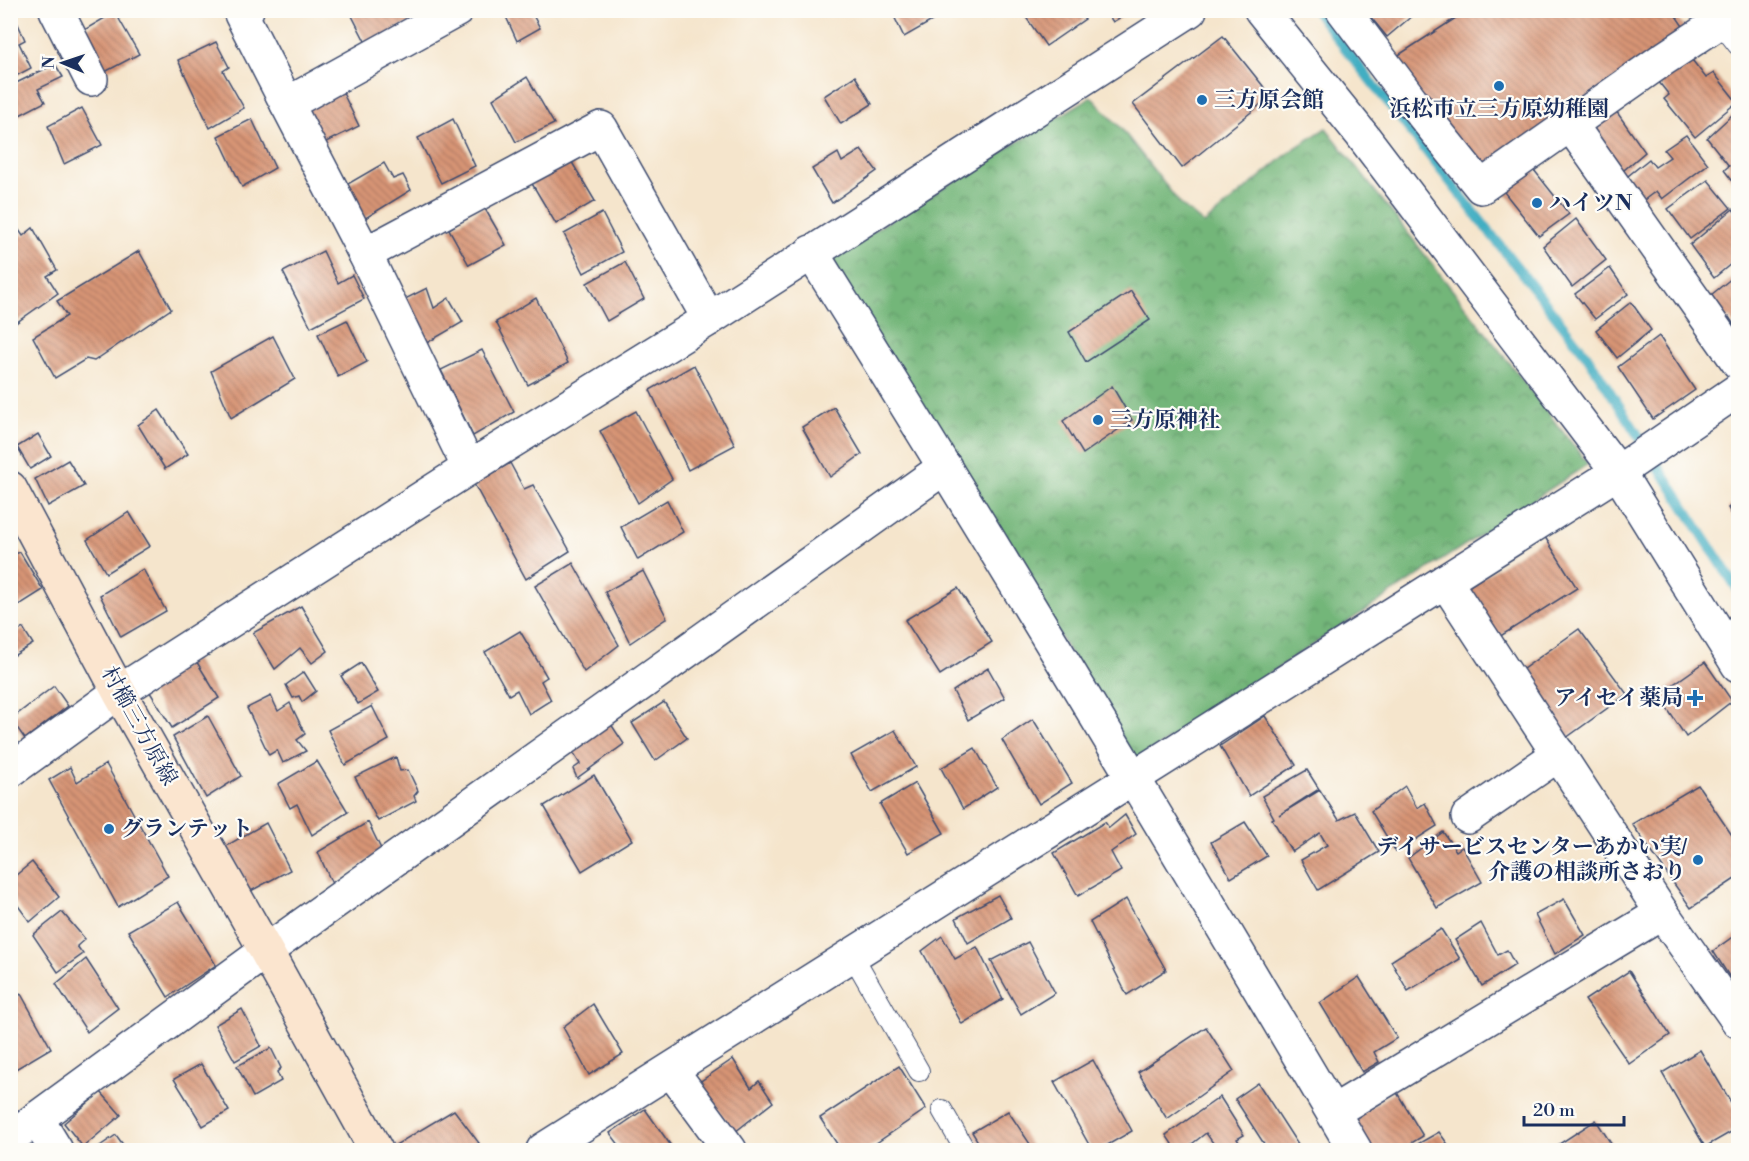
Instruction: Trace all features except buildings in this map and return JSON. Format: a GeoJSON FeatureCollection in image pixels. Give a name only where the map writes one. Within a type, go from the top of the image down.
{"type":"FeatureCollection","features":[{"type":"Feature","properties":{"kind":"main road","name":"村櫛三方原線"},"geometry":{"type":"LineString","coordinates":[[10,488],[119,692],[376,1150]]}},
{"type":"Feature","properties":{"kind":"street"},"geometry":{"type":"LineString","coordinates":[[56,10],[91,79]]}},
{"type":"Feature","properties":{"kind":"street"},"geometry":{"type":"LineString","coordinates":[[247,10],[242,14],[365,254],[469,468]]}},
{"type":"Feature","properties":{"kind":"street"},"geometry":{"type":"LineString","coordinates":[[287,104],[457,10]]}},
{"type":"Feature","properties":{"kind":"street"},"geometry":{"type":"LineString","coordinates":[[10,771],[119,692],[469,468],[709,319],[1190,10]]}},
{"type":"Feature","properties":{"kind":"street"},"geometry":{"type":"LineString","coordinates":[[1261,10],[1369,144],[1618,472],[1738,664]]}},
{"type":"Feature","properties":{"kind":"street"},"geometry":{"type":"LineString","coordinates":[[1343,10],[1481,187],[1569,124],[1732,26]]}},
{"type":"Feature","properties":{"kind":"street"},"geometry":{"type":"LineString","coordinates":[[1569,124],[1738,362]]}},
{"type":"Feature","properties":{"kind":"street"},"geometry":{"type":"LineString","coordinates":[[365,254],[601,128],[709,319]]}},
{"type":"Feature","properties":{"kind":"street"},"geometry":{"type":"LineString","coordinates":[[811,252],[945,467],[1286,1031],[1355,1150]]}},
{"type":"Feature","properties":{"kind":"street"},"geometry":{"type":"LineString","coordinates":[[543,1150],[1618,472],[1738,390]]}},
{"type":"Feature","properties":{"kind":"street"},"geometry":{"type":"LineString","coordinates":[[10,1138],[266,951],[945,467]]}},
{"type":"Feature","properties":{"kind":"street"},"geometry":{"type":"LineString","coordinates":[[1445,581],[1662,913],[1738,1021]]}},
{"type":"Feature","properties":{"kind":"street"},"geometry":{"type":"LineString","coordinates":[[1468,817],[1559,754]]}},
{"type":"Feature","properties":{"kind":"street"},"geometry":{"type":"LineString","coordinates":[[1333,1112],[1662,913]]}},
{"type":"Feature","properties":{"kind":"street"},"geometry":{"type":"LineString","coordinates":[[670,1070],[730,1150]]}},
{"type":"Feature","properties":{"kind":"street"},"geometry":{"type":"LineString","coordinates":[[37,1119],[56,1150]]}},
{"type":"Feature","properties":{"kind":"lane"},"geometry":{"type":"LineString","coordinates":[[853,956],[919,1071]]}},
{"type":"Feature","properties":{"kind":"lane"},"geometry":{"type":"LineString","coordinates":[[942,1110],[965,1150]]}},
{"type":"Feature","properties":{"kind":"green space"},"geometry":{"type":"Polygon","coordinates":[[[1091,97],[1120,127],[1181,205],[1204,224],[1292,150],[1326,128],[1588,464],[1136,761],[829,258],[1091,97]]]}},
{"type":"Feature","properties":{"kind":"waterway"},"geometry":{"type":"LineString","coordinates":[[1315,10],[1587,356],[1738,590]]}},
{"type":"Feature","properties":{"kind":"place","name":"浜松市立三方原幼稚園"},"geometry":{"type":"Point","coordinates":[1499,86]}},
{"type":"Feature","properties":{"kind":"place","name":"三方原会館"},"geometry":{"type":"Point","coordinates":[1202,100]}},
{"type":"Feature","properties":{"kind":"place","name":"ハイツN"},"geometry":{"type":"Point","coordinates":[1537,203]}},
{"type":"Feature","properties":{"kind":"place","name":"三方原神社"},"geometry":{"type":"Point","coordinates":[1098,420]}},
{"type":"Feature","properties":{"kind":"place","name":"アイセイ薬局"},"geometry":{"type":"Point","coordinates":[1695,698]}},
{"type":"Feature","properties":{"kind":"place","name":"グランテット"},"geometry":{"type":"Point","coordinates":[109,829]}},
{"type":"Feature","properties":{"kind":"place","name":"デイサービスセンターあかい実/ 介護の相談所さおり"},"geometry":{"type":"Point","coordinates":[1698,860]}}]}
